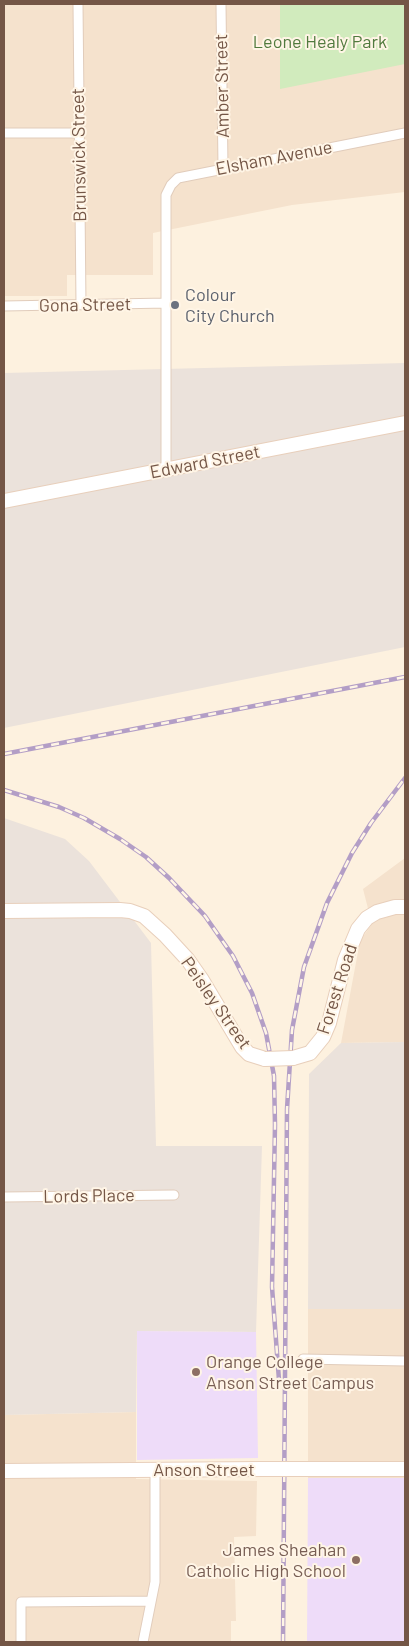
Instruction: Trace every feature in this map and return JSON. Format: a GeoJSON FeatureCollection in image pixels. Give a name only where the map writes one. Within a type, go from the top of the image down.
{"type":"FeatureCollection","features":[{"type":"Feature","properties":{"kind":"street","name":"Brunswick Street"},"geometry":{"type":"LineString","coordinates":[[78,4],[82,305]]}},
{"type":"Feature","properties":{"kind":"street","name":"Amber Street"},"geometry":{"type":"LineString","coordinates":[[221,4],[223,168]]}},
{"type":"Feature","properties":{"kind":"street"},"geometry":{"type":"LineString","coordinates":[[4,134],[79,133]]}},
{"type":"Feature","properties":{"kind":"street","name":"Elsham Avenue"},"geometry":{"type":"LineString","coordinates":[[166,470],[166,195],[171,185],[178,178],[223,168],[405,133]]}},
{"type":"Feature","properties":{"kind":"street","name":"Gona Street"},"geometry":{"type":"LineString","coordinates":[[4,306],[167,303]]}},
{"type":"Feature","properties":{"kind":"street","name":"Edward Street"},"geometry":{"type":"LineString","coordinates":[[4,501],[405,423]]}},
{"type":"Feature","properties":{"kind":"street","name":"Forest Road"},"geometry":{"type":"LineString","coordinates":[[293,1058],[310,1053],[324,1037],[345,960],[358,929],[367,918],[377,912],[394,907],[405,907]]}},
{"type":"Feature","properties":{"kind":"street","name":"Peisley Street"},"geometry":{"type":"LineString","coordinates":[[4,911],[120,910],[144,916],[165,935],[193,967],[242,1047],[249,1054],[265,1059],[293,1058]]}},
{"type":"Feature","properties":{"kind":"street","name":"Lords Place"},"geometry":{"type":"LineString","coordinates":[[4,1197],[174,1195]]}},
{"type":"Feature","properties":{"kind":"street"},"geometry":{"type":"LineString","coordinates":[[303,1359],[405,1361]]}},
{"type":"Feature","properties":{"kind":"street"},"geometry":{"type":"LineString","coordinates":[[143,1642],[155,1582],[156,1470]]}},
{"type":"Feature","properties":{"kind":"street","name":"Anson Street"},"geometry":{"type":"LineString","coordinates":[[4,1471],[405,1470]]}},
{"type":"Feature","properties":{"kind":"street"},"geometry":{"type":"LineString","coordinates":[[21,1642],[21,1602],[151,1601]]}},
{"type":"Feature","properties":{"kind":"shaded area"},"geometry":{"type":"Polygon","coordinates":[[[4,4],[405,4],[405,192],[292,205],[153,233],[153,275],[67,275],[67,296],[4,296],[4,4]]]}},
{"type":"Feature","properties":{"kind":"shaded area"},"geometry":{"type":"Polygon","coordinates":[[[405,363],[405,647],[4,728],[4,373],[405,363]]]}},
{"type":"Feature","properties":{"kind":"shaded area"},"geometry":{"type":"Polygon","coordinates":[[[4,818],[65,839],[89,861],[151,943],[156,1146],[262,1146],[256,1332],[137,1331],[136,1412],[4,1415],[4,818]]]}},
{"type":"Feature","properties":{"kind":"shaded area"},"geometry":{"type":"Polygon","coordinates":[[[405,858],[405,1042],[341,1043],[360,941],[372,924],[363,889],[405,858]]]}},
{"type":"Feature","properties":{"kind":"shaded area"},"geometry":{"type":"Polygon","coordinates":[[[405,1042],[405,1309],[308,1309],[309,1074],[341,1043],[405,1042]]]}},
{"type":"Feature","properties":{"kind":"shaded area"},"geometry":{"type":"Polygon","coordinates":[[[308,1309],[405,1309],[405,1478],[308,1478],[308,1309]]]}},
{"type":"Feature","properties":{"kind":"shaded area","name":"Orange College Anson Street Campus"},"geometry":{"type":"Polygon","coordinates":[[[137,1331],[256,1332],[258,1458],[137,1460],[137,1331]]]}},
{"type":"Feature","properties":{"kind":"shaded area"},"geometry":{"type":"Polygon","coordinates":[[[136,1412],[136,1479],[257,1481],[256,1536],[234,1537],[236,1621],[231,1621],[231,1642],[4,1642],[4,1415],[136,1412]]]}},
{"type":"Feature","properties":{"kind":"shaded area","name":"James Sheahan Catholic High School"},"geometry":{"type":"Polygon","coordinates":[[[308,1478],[405,1478],[405,1642],[307,1642],[308,1478]]]}},
{"type":"Feature","properties":{"kind":"green space","name":"Leone Healy Park"},"geometry":{"type":"Polygon","coordinates":[[[280,4],[405,4],[405,64],[280,89],[280,4]]]}},
{"type":"Feature","properties":{"kind":"railway"},"geometry":{"type":"LineString","coordinates":[[4,754],[405,677]]}},
{"type":"Feature","properties":{"kind":"railway"},"geometry":{"type":"LineString","coordinates":[[283,1642],[287,1109],[292,1030],[304,967],[327,903],[352,853],[371,823],[405,778]]}},
{"type":"Feature","properties":{"kind":"railway"},"geometry":{"type":"LineString","coordinates":[[4,790],[59,807],[84,818],[146,857],[205,916],[233,956],[252,993],[266,1033],[274,1076],[272,1287],[279,1380]]}},
{"type":"Feature","properties":{"kind":"place","name":"Colour City Church"},"geometry":{"type":"Point","coordinates":[175,305]}},
{"type":"Feature","properties":{"kind":"place","name":"Orange College Anson Street Campus"},"geometry":{"type":"Point","coordinates":[196,1372]}},
{"type":"Feature","properties":{"kind":"place","name":"James Sheahan Catholic High School"},"geometry":{"type":"Point","coordinates":[356,1560]}}]}
